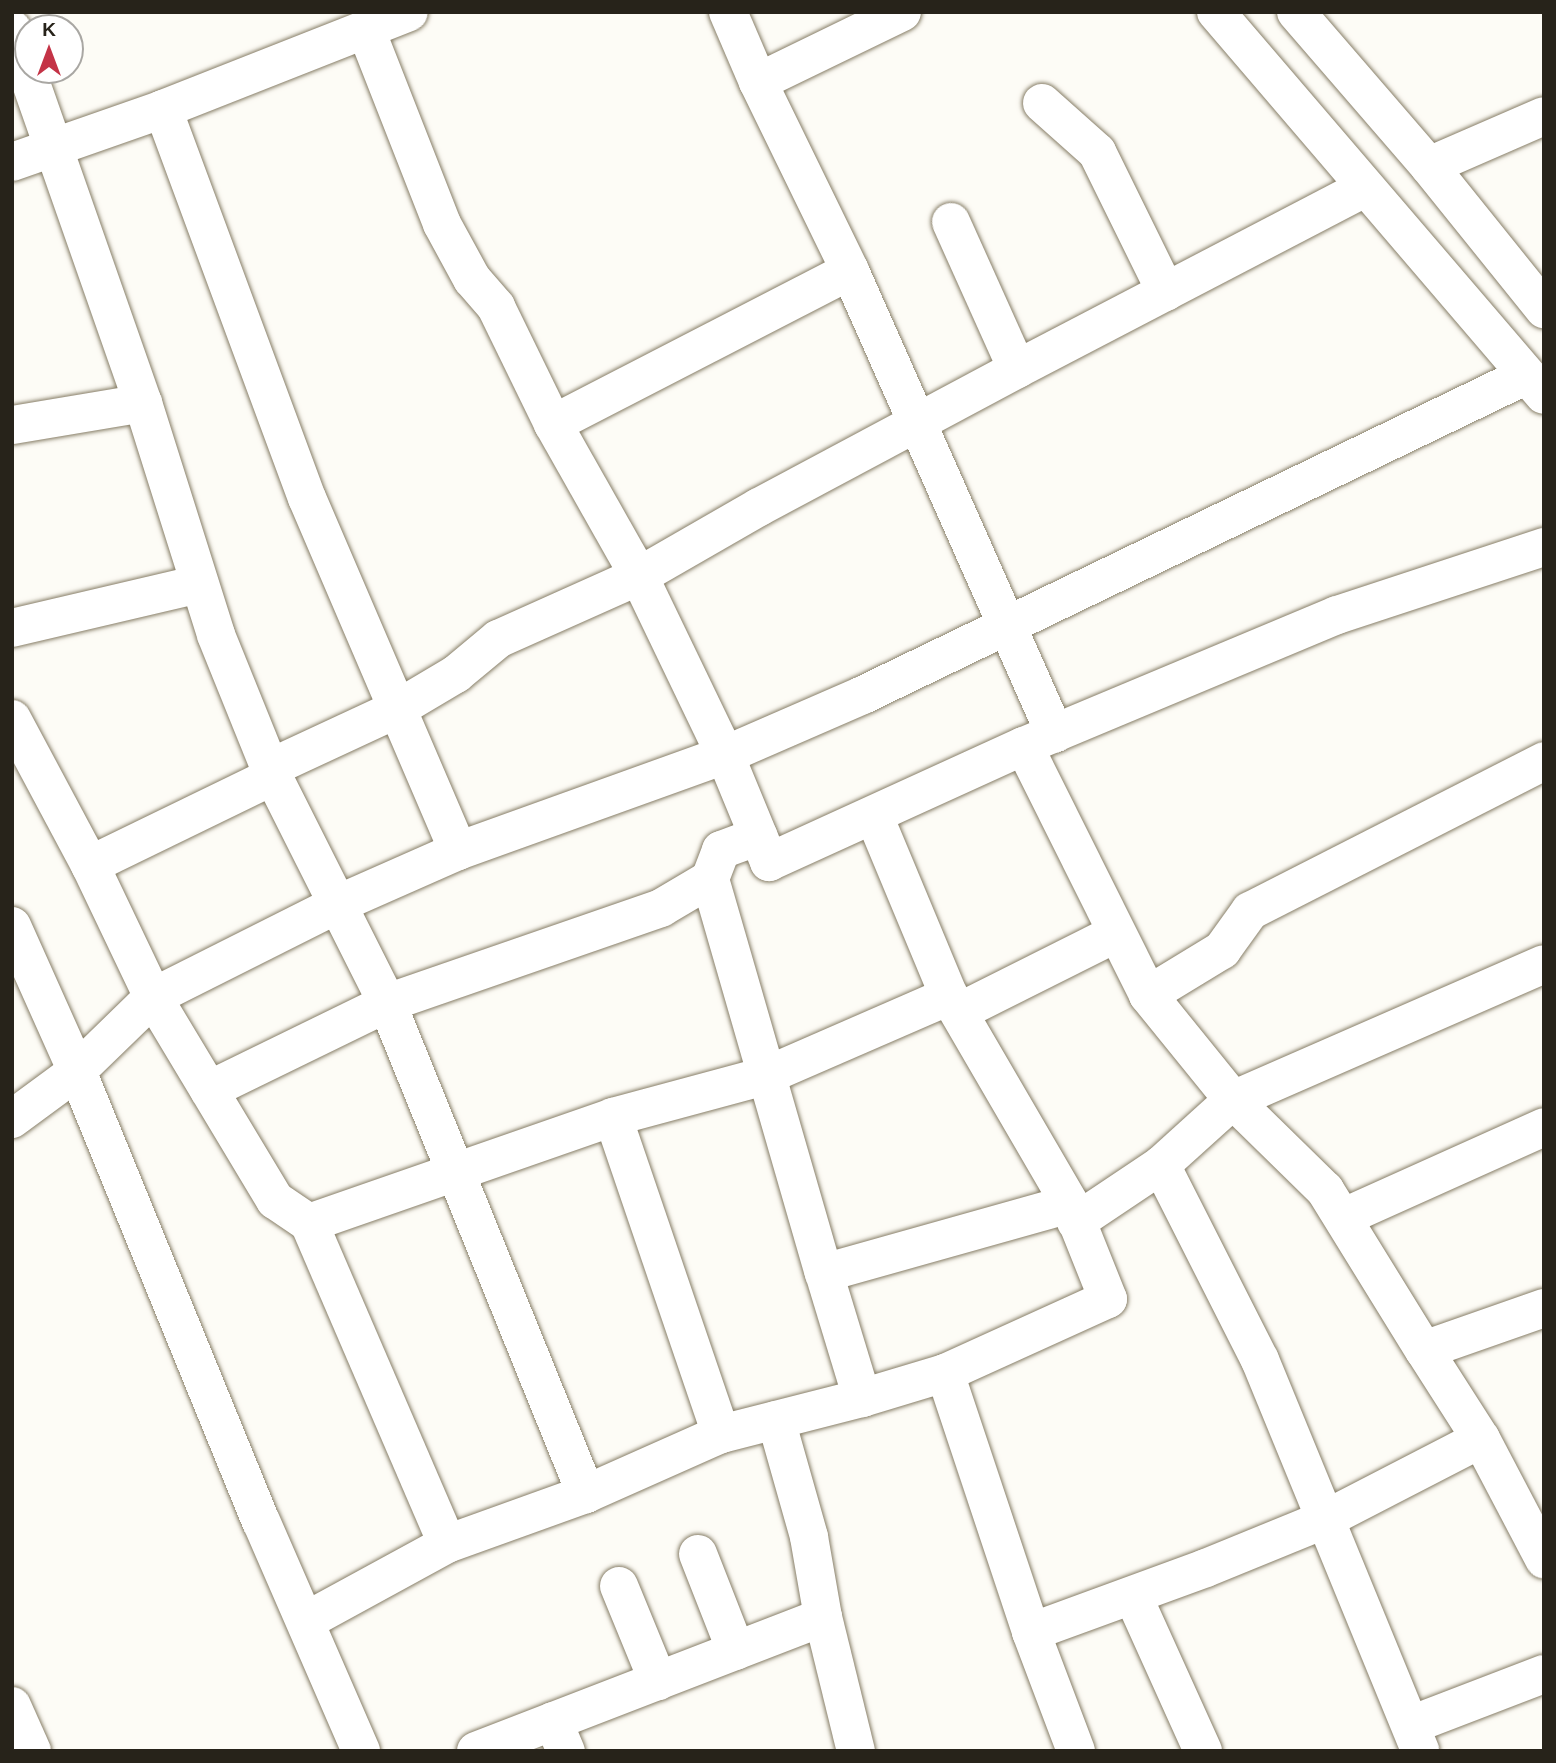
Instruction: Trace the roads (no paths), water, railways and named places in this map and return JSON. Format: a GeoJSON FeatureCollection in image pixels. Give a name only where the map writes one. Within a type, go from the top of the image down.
{"type":"FeatureCollection","features":[{"type":"Feature","properties":{"kind":"street"},"geometry":{"type":"LineString","coordinates":[[12,162],[163,109],[409,12]]}},
{"type":"Feature","properties":{"kind":"street"},"geometry":{"type":"LineString","coordinates":[[728,12],[758,82],[850,271],[1007,628],[1040,740],[1115,934],[1148,995],[1233,1100],[1325,1190],[1344,1217],[1481,1439],[1544,1559]]}},
{"type":"Feature","properties":{"kind":"street"},"geometry":{"type":"LineString","coordinates":[[758,82],[901,12]]}},
{"type":"Feature","properties":{"kind":"street"},"geometry":{"type":"LineString","coordinates":[[12,1119],[77,1071],[153,997],[338,904],[458,851],[725,755],[1534,386],[1216,12]]}},
{"type":"Feature","properties":{"kind":"street"},"geometry":{"type":"LineString","coordinates":[[1296,12],[1429,166],[1544,309]]}},
{"type":"Feature","properties":{"kind":"street"},"geometry":{"type":"LineString","coordinates":[[12,29],[55,145],[143,403],[199,584],[271,772],[387,1003],[586,1494]]}},
{"type":"Feature","properties":{"kind":"street"},"geometry":{"type":"LineString","coordinates":[[366,30],[442,224],[472,279],[496,307],[553,424],[639,576],[725,755],[769,862],[1040,740],[1337,615],[1544,547]]}},
{"type":"Feature","properties":{"kind":"street"},"geometry":{"type":"LineString","coordinates":[[1042,103],[1097,152],[1166,292]]}},
{"type":"Feature","properties":{"kind":"street"},"geometry":{"type":"LineString","coordinates":[[163,109],[307,498],[458,851]]}},
{"type":"Feature","properties":{"kind":"street"},"geometry":{"type":"LineString","coordinates":[[1429,166],[1544,116]]}},
{"type":"Feature","properties":{"kind":"street"},"geometry":{"type":"LineString","coordinates":[[90,865],[397,709],[456,674],[498,639],[639,576],[1017,369],[1365,188]]}},
{"type":"Feature","properties":{"kind":"street"},"geometry":{"type":"LineString","coordinates":[[951,222],[1017,369]]}},
{"type":"Feature","properties":{"kind":"street"},"geometry":{"type":"LineString","coordinates":[[553,424],[850,271]]}},
{"type":"Feature","properties":{"kind":"street"},"geometry":{"type":"LineString","coordinates":[[12,425],[143,403]]}},
{"type":"Feature","properties":{"kind":"street"},"geometry":{"type":"LineString","coordinates":[[12,628],[199,584]]}},
{"type":"Feature","properties":{"kind":"street"},"geometry":{"type":"LineString","coordinates":[[12,719],[90,865],[153,997],[275,1200],[309,1223],[447,1544]]}},
{"type":"Feature","properties":{"kind":"street"},"geometry":{"type":"LineString","coordinates":[[1148,995],[1222,950],[1250,911],[1544,761]]}},
{"type":"Feature","properties":{"kind":"street"},"geometry":{"type":"LineString","coordinates":[[306,1621],[447,1544],[586,1494],[721,1434],[862,1398],[945,1373],[1108,1299],[1073,1213],[954,1004],[874,816]]}},
{"type":"Feature","properties":{"kind":"street"},"geometry":{"type":"LineString","coordinates":[[759,836],[721,850],[710,879],[765,1076],[862,1398]]}},
{"type":"Feature","properties":{"kind":"street"},"geometry":{"type":"LineString","coordinates":[[209,1090],[387,1003],[661,908],[710,879]]}},
{"type":"Feature","properties":{"kind":"street"},"geometry":{"type":"LineString","coordinates":[[12,926],[77,1071],[256,1508],[361,1751]]}},
{"type":"Feature","properties":{"kind":"street"},"geometry":{"type":"LineString","coordinates":[[309,1223],[613,1117],[765,1076],[954,1004],[1115,934]]}},
{"type":"Feature","properties":{"kind":"street"},"geometry":{"type":"LineString","coordinates":[[824,1273],[1073,1213],[1161,1165],[1233,1100],[1544,964]]}},
{"type":"Feature","properties":{"kind":"street"},"geometry":{"type":"LineString","coordinates":[[613,1117],[721,1434]]}},
{"type":"Feature","properties":{"kind":"street"},"geometry":{"type":"LineString","coordinates":[[1344,1217],[1544,1126]]}},
{"type":"Feature","properties":{"kind":"street"},"geometry":{"type":"LineString","coordinates":[[1161,1165],[1260,1360],[1416,1738],[1544,1674]]}},
{"type":"Feature","properties":{"kind":"street"},"geometry":{"type":"LineString","coordinates":[[1424,1350],[1544,1308]]}},
{"type":"Feature","properties":{"kind":"street"},"geometry":{"type":"LineString","coordinates":[[945,1373],[1031,1632],[1076,1751]]}},
{"type":"Feature","properties":{"kind":"street"},"geometry":{"type":"LineString","coordinates":[[776,1420],[809,1537],[823,1617],[856,1751]]}},
{"type":"Feature","properties":{"kind":"street"},"geometry":{"type":"LineString","coordinates":[[1031,1632],[1133,1596],[1326,1518],[1481,1439]]}},
{"type":"Feature","properties":{"kind":"street"},"geometry":{"type":"LineString","coordinates":[[698,1554],[736,1651]]}},
{"type":"Feature","properties":{"kind":"street"},"geometry":{"type":"LineString","coordinates":[[619,1586],[658,1681]]}},
{"type":"Feature","properties":{"kind":"street"},"geometry":{"type":"LineString","coordinates":[[1133,1596],[1203,1751]]}},
{"type":"Feature","properties":{"kind":"street"},"geometry":{"type":"LineString","coordinates":[[476,1751],[559,1736],[658,1681],[823,1617]]}},
{"type":"Feature","properties":{"kind":"street"},"geometry":{"type":"LineString","coordinates":[[12,1706],[32,1751]]}}]}
